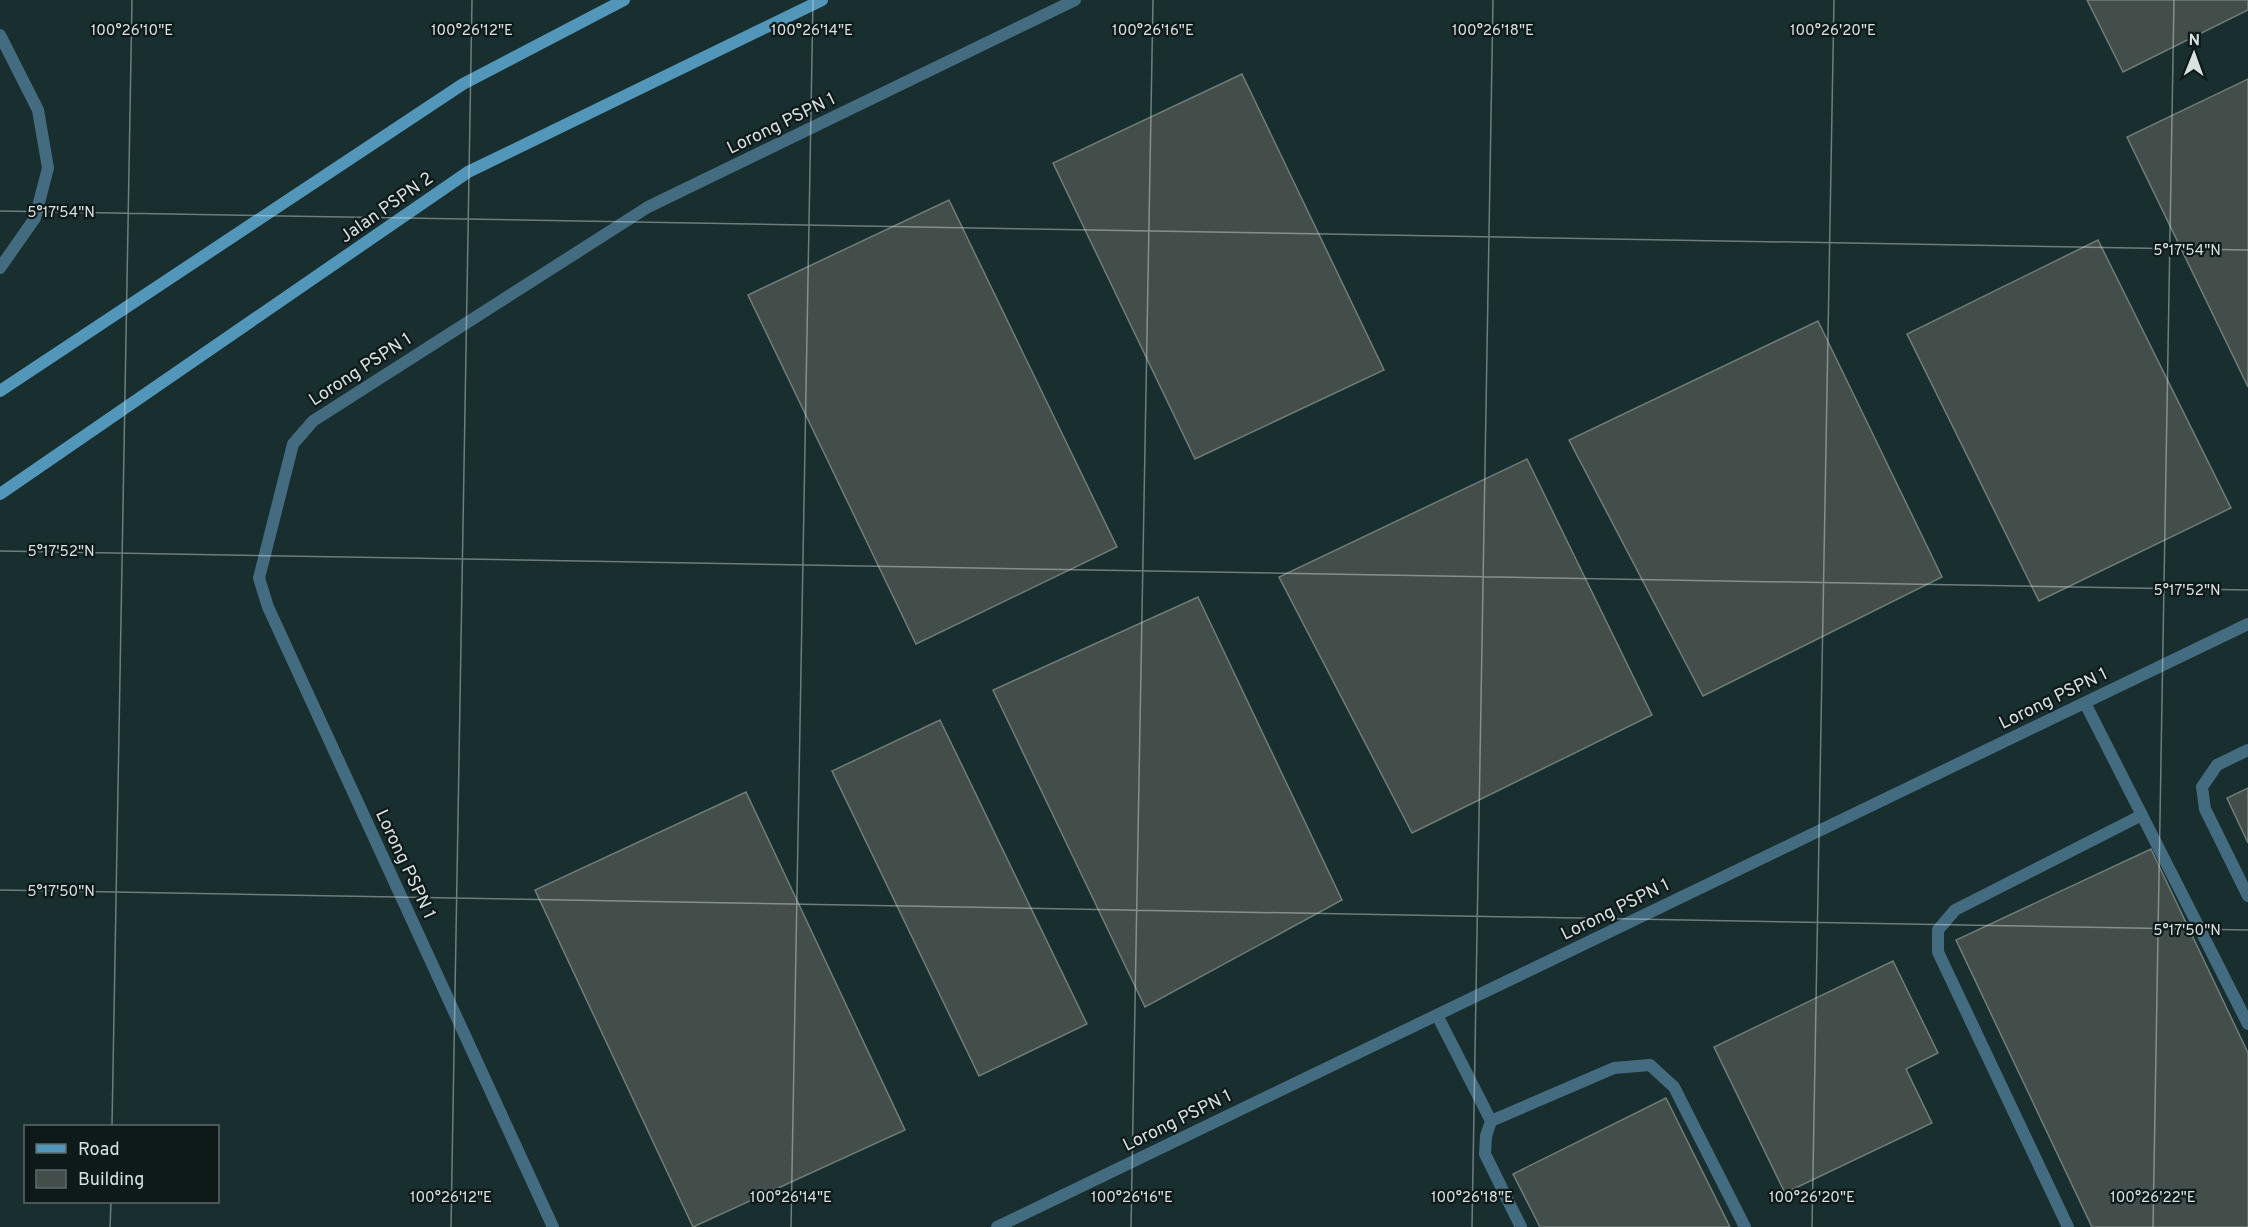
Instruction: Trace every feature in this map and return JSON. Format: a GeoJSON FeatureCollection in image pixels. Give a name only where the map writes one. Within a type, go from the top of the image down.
{"type":"FeatureCollection","features":[{"type":"Feature","properties":{"kind":"street"},"geometry":{"type":"LineString","coordinates":[[0,391],[463,84],[624,0]]}},
{"type":"Feature","properties":{"kind":"street","name":"Jalan PSPN 2"},"geometry":{"type":"LineString","coordinates":[[0,494],[468,172],[822,0]]}},
{"type":"Feature","properties":{"kind":"street","name":"Lorong PSPN 1"},"geometry":{"type":"LineString","coordinates":[[553,1227],[268,607],[260,578],[293,444],[313,421],[648,207],[1075,0]]}},
{"type":"Feature","properties":{"kind":"street"},"geometry":{"type":"LineString","coordinates":[[0,35],[38,110],[48,168],[35,218],[0,268]]}},
{"type":"Feature","properties":{"kind":"street","name":"Lorong PSPN 1"},"geometry":{"type":"LineString","coordinates":[[998,1227],[2248,624]]}},
{"type":"Feature","properties":{"kind":"street"},"geometry":{"type":"LineString","coordinates":[[2085,702],[2248,1024]]}},
{"type":"Feature","properties":{"kind":"street"},"geometry":{"type":"LineString","coordinates":[[2248,750],[2217,765],[2202,787],[2205,808],[2248,896]]}},
{"type":"Feature","properties":{"kind":"street"},"geometry":{"type":"LineString","coordinates":[[2068,1227],[1938,952],[1938,930],[1955,910],[2142,815]]}},
{"type":"Feature","properties":{"kind":"street"},"geometry":{"type":"LineString","coordinates":[[1437,1015],[1491,1121],[1486,1136],[1485,1154],[1521,1227]]}},
{"type":"Feature","properties":{"kind":"street"},"geometry":{"type":"LineString","coordinates":[[1491,1121],[1614,1068],[1650,1065],[1674,1087],[1745,1227]]}},
{"type":"Feature","properties":{"kind":"shaded area"},"geometry":{"type":"Polygon","coordinates":[[[0,0],[2248,0],[2248,1227],[0,1227],[0,0]]]}},
{"type":"Feature","properties":{"kind":"building"},"geometry":{"type":"Polygon","coordinates":[[[2087,0],[2248,0],[2248,10],[2123,72],[2087,0]]]}},
{"type":"Feature","properties":{"kind":"building"},"geometry":{"type":"Polygon","coordinates":[[[1242,74],[1384,370],[1195,459],[1053,163],[1242,74]]]}},
{"type":"Feature","properties":{"kind":"building"},"geometry":{"type":"Polygon","coordinates":[[[2248,79],[2248,387],[2127,137],[2248,79]]]}},
{"type":"Feature","properties":{"kind":"building"},"geometry":{"type":"Polygon","coordinates":[[[949,200],[1117,547],[916,644],[748,295],[949,200]]]}},
{"type":"Feature","properties":{"kind":"building"},"geometry":{"type":"Polygon","coordinates":[[[2098,240],[2231,508],[2039,601],[1907,334],[2098,240]]]}},
{"type":"Feature","properties":{"kind":"building"},"geometry":{"type":"Polygon","coordinates":[[[1818,321],[1942,577],[1703,696],[1569,440],[1818,321]]]}},
{"type":"Feature","properties":{"kind":"building"},"geometry":{"type":"Polygon","coordinates":[[[1527,459],[1652,715],[1412,833],[1279,577],[1527,459]]]}},
{"type":"Feature","properties":{"kind":"building"},"geometry":{"type":"Polygon","coordinates":[[[1198,597],[1342,900],[1145,1007],[993,690],[1198,597]]]}},
{"type":"Feature","properties":{"kind":"building"},"geometry":{"type":"Polygon","coordinates":[[[940,720],[1087,1024],[979,1076],[832,771],[940,720]]]}},
{"type":"Feature","properties":{"kind":"building"},"geometry":{"type":"Polygon","coordinates":[[[2248,788],[2248,843],[2227,798],[2248,788]]]}},
{"type":"Feature","properties":{"kind":"building"},"geometry":{"type":"Polygon","coordinates":[[[746,792],[905,1130],[693,1227],[535,890],[746,792]]]}},
{"type":"Feature","properties":{"kind":"building"},"geometry":{"type":"Polygon","coordinates":[[[2151,849],[2248,1053],[2248,1227],[2092,1227],[1956,940],[2151,849]]]}},
{"type":"Feature","properties":{"kind":"building"},"geometry":{"type":"Polygon","coordinates":[[[1893,961],[1938,1053],[1906,1069],[1932,1123],[1785,1193],[1714,1047],[1893,961]]]}},
{"type":"Feature","properties":{"kind":"building"},"geometry":{"type":"Polygon","coordinates":[[[1666,1098],[1730,1227],[1540,1227],[1513,1174],[1666,1098]]]}}]}
